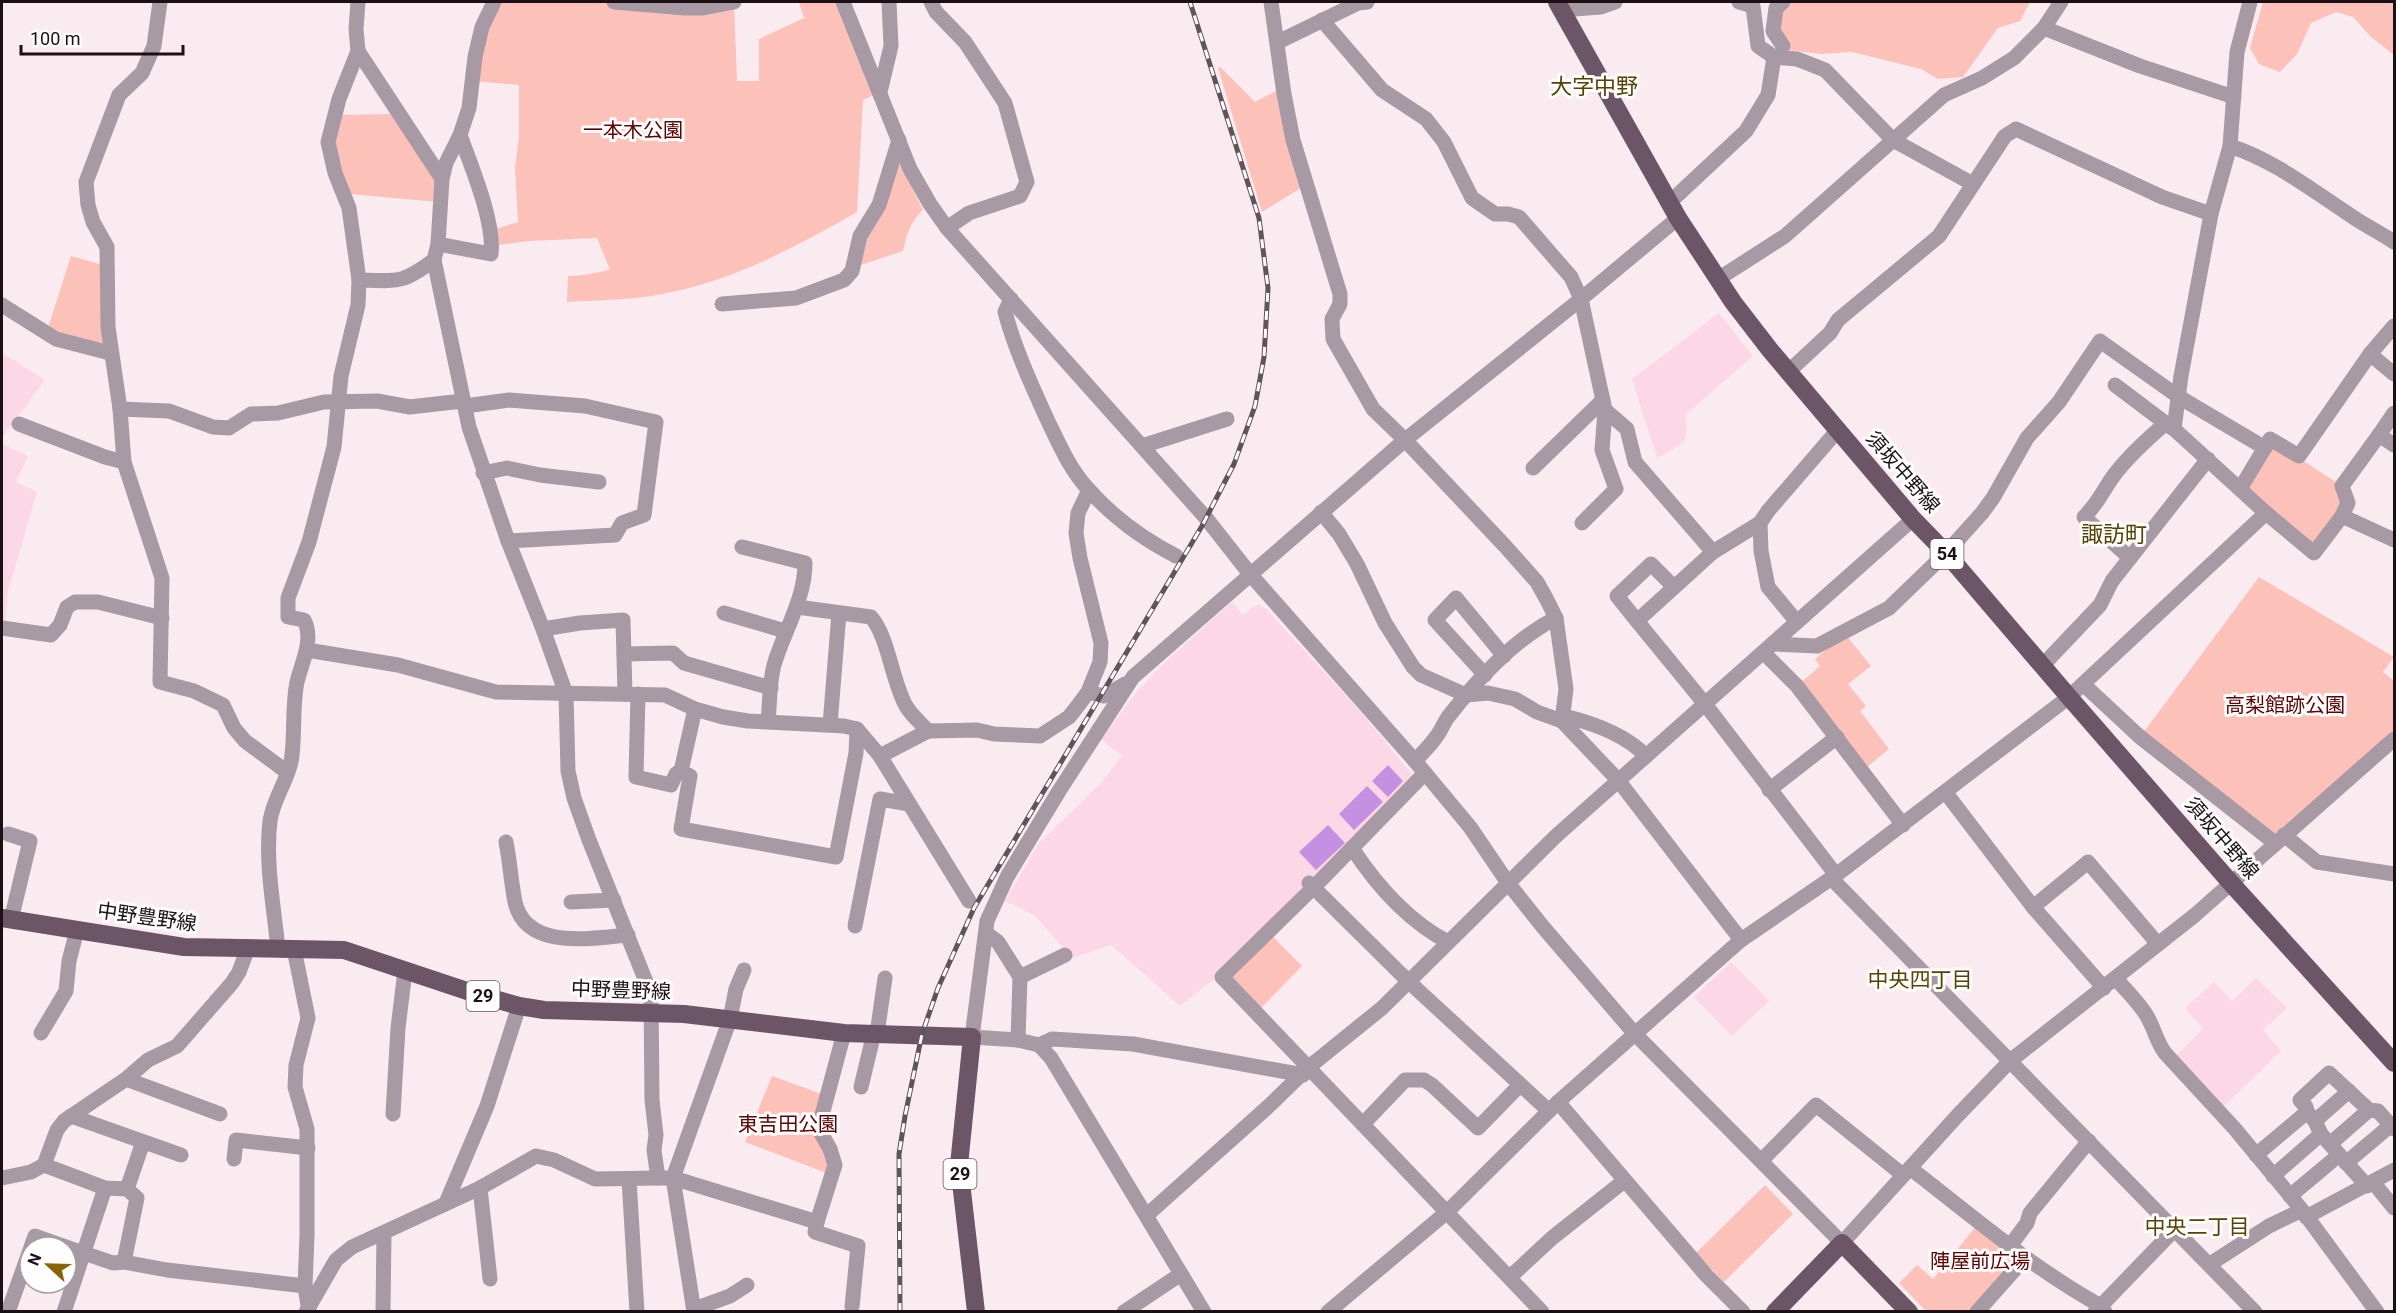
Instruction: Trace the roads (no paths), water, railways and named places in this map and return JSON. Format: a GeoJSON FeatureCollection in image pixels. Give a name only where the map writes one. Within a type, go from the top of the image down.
{"type":"FeatureCollection","features":[{"type":"Feature","properties":{"kind":"main road","name":"須坂中野線"},"geometry":{"type":"LineString","coordinates":[[1559,6],[1673,210],[1733,302],[1788,372],[1913,519],[1946,553],[2230,882],[2394,1063]]}},
{"type":"Feature","properties":{"kind":"main road","name":"中野豊野線"},"geometry":{"type":"LineString","coordinates":[[6,919],[184,947],[344,950],[519,1006],[544,1010],[730,1019],[844,1033],[972,1037]]}},
{"type":"Feature","properties":{"kind":"main road","name":"29"},"geometry":{"type":"LineString","coordinates":[[972,1037],[959,1165],[976,1311]]}},
{"type":"Feature","properties":{"kind":"main road"},"geometry":{"type":"LineString","coordinates":[[1775,1311],[1842,1243],[1909,1311]]}},
{"type":"Feature","properties":{"kind":"street"},"geometry":{"type":"LineString","coordinates":[[160,2],[154,46],[142,73],[119,95],[86,182],[88,205],[93,222],[107,247],[107,311],[110,353],[120,409],[124,462],[162,578],[160,682],[194,691],[223,705],[234,728],[245,741],[287,772]]}},
{"type":"Feature","properties":{"kind":"street"},"geometry":{"type":"LineString","coordinates":[[307,1310],[305,1286],[307,1129],[295,1087],[296,1065],[308,1018],[286,949],[268,861],[271,818],[292,756],[297,683],[307,650],[308,628],[304,620],[288,616],[288,598],[309,542],[327,477],[334,447],[341,376],[358,304],[359,280],[349,208],[335,173],[328,142],[339,99],[358,51],[356,29],[358,2]]}},
{"type":"Feature","properties":{"kind":"street"},"geometry":{"type":"LineString","coordinates":[[494,2],[482,27],[475,57],[469,108],[441,179],[438,244],[434,260],[469,427],[508,542],[543,628],[566,694],[568,771],[572,789],[589,840],[651,994],[652,1100],[656,1135],[654,1150],[665,1178],[694,1310],[729,1296],[747,1285]]}},
{"type":"Feature","properties":{"kind":"street"},"geometry":{"type":"LineString","coordinates":[[614,2],[685,8],[703,8],[734,2]]}},
{"type":"Feature","properties":{"kind":"street"},"geometry":{"type":"LineString","coordinates":[[843,2],[915,178],[947,228],[1142,446],[1415,761],[1470,827],[1508,882],[1635,1034],[1842,1243],[2010,1061],[2195,915],[2394,739]]}},
{"type":"Feature","properties":{"kind":"street"},"geometry":{"type":"LineString","coordinates":[[880,92],[891,46],[889,2]]}},
{"type":"Feature","properties":{"kind":"street"},"geometry":{"type":"LineString","coordinates":[[931,2],[936,12],[965,42],[1005,103],[1027,182],[1020,196],[969,213],[947,228]]}},
{"type":"Feature","properties":{"kind":"street"},"geometry":{"type":"LineString","coordinates":[[1271,2],[1293,140],[1340,294],[1340,304],[1332,319],[1333,339],[1373,409],[1405,440],[1537,582],[1556,618],[1566,689],[1563,718],[1618,780],[1741,940]]}},
{"type":"Feature","properties":{"kind":"street"},"geometry":{"type":"LineString","coordinates":[[1278,42],[1361,2]]}},
{"type":"Feature","properties":{"kind":"street"},"geometry":{"type":"LineString","coordinates":[[1559,6],[1601,7],[1615,2]]}},
{"type":"Feature","properties":{"kind":"street"},"geometry":{"type":"LineString","coordinates":[[1204,1311],[1051,1058],[1039,1045],[1018,1040],[972,1037],[987,921],[1006,877],[1128,684],[1175,639],[1405,440],[1581,299],[1673,210],[1746,131],[1768,95],[1779,51],[1773,31],[1776,8],[1783,2]]}},
{"type":"Feature","properties":{"kind":"street"},"geometry":{"type":"LineString","coordinates":[[1718,279],[1785,236],[1944,95],[1982,78],[2013,58],[2044,27],[2061,2]]}},
{"type":"Feature","properties":{"kind":"street"},"geometry":{"type":"LineString","coordinates":[[2130,558],[2084,517],[2099,501],[2112,478],[2141,444],[2170,426],[2179,397],[2211,214],[2230,146],[2237,52],[2250,2]]}},
{"type":"Feature","properties":{"kind":"street"},"geometry":{"type":"LineString","coordinates":[[1750,3],[1758,46],[1779,51],[1825,70],[1893,140],[1973,184]]}},
{"type":"Feature","properties":{"kind":"street"},"geometry":{"type":"LineString","coordinates":[[1323,20],[1382,90],[1426,119],[1444,142],[1472,198],[1495,214],[1508,214],[1519,218],[1571,277],[1581,299],[1604,405],[1602,450],[1616,489],[1582,524]]}},
{"type":"Feature","properties":{"kind":"street"},"geometry":{"type":"LineString","coordinates":[[2044,27],[2140,66],[2234,97]]}},
{"type":"Feature","properties":{"kind":"street"},"geometry":{"type":"LineString","coordinates":[[358,51],[441,179]]}},
{"type":"Feature","properties":{"kind":"street"},"geometry":{"type":"LineString","coordinates":[[1788,372],[1830,333],[1838,320],[1939,237],[2005,136],[2016,129],[2162,197],[2211,214]]}},
{"type":"Feature","properties":{"kind":"street"},"geometry":{"type":"LineString","coordinates":[[438,244],[490,254],[491,238],[480,194],[460,135]]}},
{"type":"Feature","properties":{"kind":"street"},"geometry":{"type":"LineString","coordinates":[[722,304],[796,298],[844,280],[852,271],[860,236],[879,205],[898,140]]}},
{"type":"Feature","properties":{"kind":"street"},"geometry":{"type":"LineString","coordinates":[[2230,146],[2245,151],[2303,183],[2349,215],[2394,242]]}},
{"type":"Feature","properties":{"kind":"street"},"geometry":{"type":"LineString","coordinates":[[359,280],[396,281],[411,277],[434,260]]}},
{"type":"Feature","properties":{"kind":"street"},"geometry":{"type":"LineString","coordinates":[[1011,299],[1005,312],[1029,379],[1073,470],[1089,490],[1131,531],[1176,556]]}},
{"type":"Feature","properties":{"kind":"street"},"geometry":{"type":"LineString","coordinates":[[2,305],[56,339],[110,353]]}},
{"type":"Feature","properties":{"kind":"street"},"geometry":{"type":"LineString","coordinates":[[2240,489],[2270,439],[2300,456],[2370,354],[2394,326]]}},
{"type":"Feature","properties":{"kind":"street"},"geometry":{"type":"LineString","coordinates":[[1769,649],[1817,646],[1889,608],[1946,553],[1992,498],[2027,438],[2059,402],[2100,341],[2179,397],[2265,448]]}},
{"type":"Feature","properties":{"kind":"street"},"geometry":{"type":"LineString","coordinates":[[2370,354],[2394,374]]}},
{"type":"Feature","properties":{"kind":"street"},"geometry":{"type":"LineString","coordinates":[[2115,385],[2170,426],[2314,553],[2343,516],[2348,503],[2342,486],[2394,413]]}},
{"type":"Feature","properties":{"kind":"street"},"geometry":{"type":"LineString","coordinates":[[120,409],[169,411],[213,427],[229,428],[250,414],[278,413],[324,402],[377,401],[410,407],[509,400],[585,406],[656,422],[644,515],[622,523],[615,535],[508,542]]}},
{"type":"Feature","properties":{"kind":"street"},"geometry":{"type":"LineString","coordinates":[[1533,468],[1604,405]]}},
{"type":"Feature","properties":{"kind":"street"},"geometry":{"type":"LineString","coordinates":[[1604,405],[1627,429],[1635,462],[1713,552]]}},
{"type":"Feature","properties":{"kind":"street"},"geometry":{"type":"LineString","coordinates":[[1142,446],[1227,419]]}},
{"type":"Feature","properties":{"kind":"street"},"geometry":{"type":"LineString","coordinates":[[19,424],[124,462]]}},
{"type":"Feature","properties":{"kind":"street"},"geometry":{"type":"LineString","coordinates":[[1637,621],[1713,552],[1760,524],[1768,511],[1838,431]]}},
{"type":"Feature","properties":{"kind":"street"},"geometry":{"type":"LineString","coordinates":[[2379,435],[2394,446]]}},
{"type":"Feature","properties":{"kind":"street"},"geometry":{"type":"LineString","coordinates":[[2042,666],[2100,605],[2112,581],[2208,459]]}},
{"type":"Feature","properties":{"kind":"street"},"geometry":{"type":"LineString","coordinates":[[483,473],[507,468],[540,475],[599,482]]}},
{"type":"Feature","properties":{"kind":"street"},"geometry":{"type":"LineString","coordinates":[[880,756],[928,731],[977,730],[994,734],[1040,736],[1069,717],[1088,692],[1100,662],[1101,643],[1076,533],[1078,513],[1089,490]]}},
{"type":"Feature","properties":{"kind":"street"},"geometry":{"type":"LineString","coordinates":[[1321,512],[1339,534],[1357,564],[1385,623],[1413,667],[1421,675],[1466,695],[1475,693],[1503,696],[1563,718],[1590,722],[1635,744],[1646,756]]}},
{"type":"Feature","properties":{"kind":"street"},"geometry":{"type":"LineString","coordinates":[[1328,1311],[1447,1212],[1553,1107],[1741,940],[1833,877],[2069,697],[2266,513]]}},
{"type":"Feature","properties":{"kind":"street"},"geometry":{"type":"LineString","coordinates":[[2343,516],[2394,540]]}},
{"type":"Feature","properties":{"kind":"street"},"geometry":{"type":"LineString","coordinates":[[1147,1215],[1306,1071],[1382,1008],[1508,882],[1618,780],[1769,649],[1913,519]]}},
{"type":"Feature","properties":{"kind":"street"},"geometry":{"type":"LineString","coordinates":[[1760,524],[1761,551],[1768,587],[1797,622]]}},
{"type":"Feature","properties":{"kind":"street"},"geometry":{"type":"LineString","coordinates":[[742,547],[805,563],[805,579],[797,607],[785,631],[773,668],[768,721]]}},
{"type":"Feature","properties":{"kind":"street"},"geometry":{"type":"LineString","coordinates":[[1674,587],[1651,564],[1617,596],[1705,704],[1833,877],[2255,1311]]}},
{"type":"Feature","properties":{"kind":"street"},"geometry":{"type":"LineString","coordinates":[[1485,675],[1434,620],[1456,598],[1504,656]]}},
{"type":"Feature","properties":{"kind":"street"},"geometry":{"type":"LineString","coordinates":[[2,628],[51,635],[60,625],[67,607],[75,602],[98,602],[162,618]]}},
{"type":"Feature","properties":{"kind":"street"},"geometry":{"type":"LineString","coordinates":[[797,607],[871,617],[878,626],[906,707],[928,731]]}},
{"type":"Feature","properties":{"kind":"street"},"geometry":{"type":"LineString","coordinates":[[724,613],[785,631]]}},
{"type":"Feature","properties":{"kind":"street"},"geometry":{"type":"LineString","coordinates":[[830,725],[839,613]]}},
{"type":"Feature","properties":{"kind":"street"},"geometry":{"type":"LineString","coordinates":[[1415,761],[1437,736],[1446,720],[1466,695],[1485,675],[1534,629],[1556,618]]}},
{"type":"Feature","properties":{"kind":"street"},"geometry":{"type":"LineString","coordinates":[[543,628],[623,620],[624,654],[631,694],[636,777],[671,785],[676,774],[681,771],[695,709]]}},
{"type":"Feature","properties":{"kind":"street"},"geometry":{"type":"LineString","coordinates":[[1769,649],[1903,825]]}},
{"type":"Feature","properties":{"kind":"street"},"geometry":{"type":"LineString","coordinates":[[307,650],[398,665],[496,692],[665,695],[695,709],[723,717],[857,729],[880,756],[969,901]]}},
{"type":"Feature","properties":{"kind":"street"},"geometry":{"type":"LineString","coordinates":[[624,654],[673,653],[684,663],[771,688]]}},
{"type":"Feature","properties":{"kind":"street"},"geometry":{"type":"LineString","coordinates":[[1088,692],[1104,696],[1121,685],[1128,684]]}},
{"type":"Feature","properties":{"kind":"street"},"geometry":{"type":"LineString","coordinates":[[2083,684],[2140,737],[2280,839],[2317,862],[2394,874]]}},
{"type":"Feature","properties":{"kind":"street"},"geometry":{"type":"LineString","coordinates":[[681,771],[690,776],[681,829],[836,857],[856,753],[857,729]]}},
{"type":"Feature","properties":{"kind":"street"},"geometry":{"type":"LineString","coordinates":[[1769,790],[1837,737]]}},
{"type":"Feature","properties":{"kind":"street"},"geometry":{"type":"LineString","coordinates":[[1425,774],[1222,977],[1306,1071],[1363,1124],[1542,1311]]}},
{"type":"Feature","properties":{"kind":"street"},"geometry":{"type":"LineString","coordinates":[[1946,793],[2033,907],[2110,983],[2145,1012],[2152,1025],[2155,1039],[2165,1053],[2274,1176],[2377,1311]]}},
{"type":"Feature","properties":{"kind":"street"},"geometry":{"type":"LineString","coordinates":[[855,926],[880,799],[909,804]]}},
{"type":"Feature","properties":{"kind":"street"},"geometry":{"type":"LineString","coordinates":[[6,919],[30,841],[8,834]]}},
{"type":"Feature","properties":{"kind":"street"},"geometry":{"type":"LineString","coordinates":[[506,842],[515,904],[522,918],[536,932],[574,939],[628,934]]}},
{"type":"Feature","properties":{"kind":"street"},"geometry":{"type":"LineString","coordinates":[[1352,848],[1370,875],[1411,917],[1432,933],[1449,942]]}},
{"type":"Feature","properties":{"kind":"street"},"geometry":{"type":"LineString","coordinates":[[2033,907],[2088,862],[2158,944]]}},
{"type":"Feature","properties":{"kind":"street"},"geometry":{"type":"LineString","coordinates":[[1312,885],[1408,981],[1470,1036],[1520,1085],[1553,1107],[1624,1181],[1706,1275],[1743,1311]]}},
{"type":"Feature","properties":{"kind":"street"},"geometry":{"type":"LineString","coordinates":[[571,902],[614,900]]}},
{"type":"Feature","properties":{"kind":"street"},"geometry":{"type":"LineString","coordinates":[[41,1033],[66,991],[69,961],[77,930]]}},
{"type":"Feature","properties":{"kind":"street"},"geometry":{"type":"LineString","coordinates":[[986,933],[998,942],[1020,977],[1018,1040]]}},
{"type":"Feature","properties":{"kind":"street"},"geometry":{"type":"LineString","coordinates":[[2,1178],[31,1172],[44,1165],[57,1130],[63,1121],[126,1079],[148,1060],[177,1046],[232,983],[248,948]]}},
{"type":"Feature","properties":{"kind":"street"},"geometry":{"type":"LineString","coordinates":[[1020,977],[1065,955]]}},
{"type":"Feature","properties":{"kind":"street"},"geometry":{"type":"LineString","coordinates":[[665,1178],[730,1019],[736,989],[744,970]]}},
{"type":"Feature","properties":{"kind":"street"},"geometry":{"type":"LineString","coordinates":[[393,1114],[398,1028],[405,971]]}},
{"type":"Feature","properties":{"kind":"street"},"geometry":{"type":"LineString","coordinates":[[861,1087],[875,1034],[885,978]]}},
{"type":"Feature","properties":{"kind":"street"},"geometry":{"type":"LineString","coordinates":[[446,1203],[487,1106],[519,1006]]}},
{"type":"Feature","properties":{"kind":"street"},"geometry":{"type":"LineString","coordinates":[[844,1033],[822,1115],[821,1133],[830,1149],[835,1165],[816,1222],[815,1232],[858,1246],[852,1307]]}},
{"type":"Feature","properties":{"kind":"street"},"geometry":{"type":"LineString","coordinates":[[1039,1045],[1052,1039],[1133,1044],[1306,1071]]}},
{"type":"Feature","properties":{"kind":"street"},"geometry":{"type":"LineString","coordinates":[[2393,1127],[2378,1111],[2369,1110],[2329,1073],[2300,1100],[2326,1138],[2394,1208]]}},
{"type":"Feature","properties":{"kind":"street"},"geometry":{"type":"LineString","coordinates":[[126,1079],[220,1114]]}},
{"type":"Feature","properties":{"kind":"street"},"geometry":{"type":"LineString","coordinates":[[1363,1124],[1405,1080],[1424,1080],[1432,1084],[1478,1128],[1520,1085]]}},
{"type":"Feature","properties":{"kind":"street"},"geometry":{"type":"LineString","coordinates":[[2290,1196],[2326,1138],[2349,1090]]}},
{"type":"Feature","properties":{"kind":"street"},"geometry":{"type":"LineString","coordinates":[[1761,1161],[1816,1105],[2062,1285],[2100,1310],[2175,1229]]}},
{"type":"Feature","properties":{"kind":"street"},"geometry":{"type":"LineString","coordinates":[[2274,1176],[2369,1110]]}},
{"type":"Feature","properties":{"kind":"street"},"geometry":{"type":"LineString","coordinates":[[71,1116],[181,1155]]}},
{"type":"Feature","properties":{"kind":"street"},"geometry":{"type":"LineString","coordinates":[[2256,1155],[2326,1138],[2393,1127]]}},
{"type":"Feature","properties":{"kind":"street"},"geometry":{"type":"LineString","coordinates":[[234,1159],[236,1140],[308,1148]]}},
{"type":"Feature","properties":{"kind":"street"},"geometry":{"type":"LineString","coordinates":[[2010,1246],[2027,1223],[2030,1213],[2089,1141]]}},
{"type":"Feature","properties":{"kind":"street"},"geometry":{"type":"LineString","coordinates":[[127,1189],[142,1142]]}},
{"type":"Feature","properties":{"kind":"street"},"geometry":{"type":"LineString","coordinates":[[307,1310],[336,1260],[352,1247],[480,1188],[537,1156],[554,1160],[595,1179],[665,1178],[816,1222]]}},
{"type":"Feature","properties":{"kind":"street"},"geometry":{"type":"LineString","coordinates":[[44,1165],[105,1188],[127,1189],[137,1198],[124,1262]]}},
{"type":"Feature","properties":{"kind":"street"},"geometry":{"type":"LineString","coordinates":[[2210,1264],[2269,1226],[2304,1214],[2370,1184],[2394,1170]]}},
{"type":"Feature","properties":{"kind":"street"},"geometry":{"type":"LineString","coordinates":[[629,1179],[637,1311]]}},
{"type":"Feature","properties":{"kind":"street"},"geometry":{"type":"LineString","coordinates":[[1510,1277],[1552,1238],[1624,1181]]}},
{"type":"Feature","properties":{"kind":"street"},"geometry":{"type":"LineString","coordinates":[[63,1311],[105,1188]]}},
{"type":"Feature","properties":{"kind":"street"},"geometry":{"type":"LineString","coordinates":[[480,1188],[490,1279]]}},
{"type":"Feature","properties":{"kind":"street"},"geometry":{"type":"LineString","coordinates":[[383,1311],[384,1233]]}},
{"type":"Feature","properties":{"kind":"street"},"geometry":{"type":"LineString","coordinates":[[78,1251],[113,1263],[124,1262],[167,1270],[305,1286]]}},
{"type":"Feature","properties":{"kind":"street"},"geometry":{"type":"LineString","coordinates":[[1977,1311],[2025,1258]]}},
{"type":"Feature","properties":{"kind":"street"},"geometry":{"type":"LineString","coordinates":[[1124,1311],[1181,1274]]}},
{"type":"Feature","properties":{"kind":"street"},"geometry":{"type":"LineString","coordinates":[[9,1311],[18,1284]]}},
{"type":"Feature","properties":{"kind":"railway"},"geometry":{"type":"LineString","coordinates":[[900,1312],[899,1154],[922,1034],[938,988],[974,908],[1202,526],[1234,464],[1255,406],[1264,357],[1268,288],[1259,218],[1190,2]]}},
{"type":"Feature","properties":{"kind":"district","name":"大字中野"},"geometry":{"type":"Point","coordinates":[1594,86]}},
{"type":"Feature","properties":{"kind":"district","name":"諏訪町"},"geometry":{"type":"Point","coordinates":[2114,534]}},
{"type":"Feature","properties":{"kind":"district","name":"中央四丁目"},"geometry":{"type":"Point","coordinates":[1920,980]}},
{"type":"Feature","properties":{"kind":"district","name":"中央二丁目"},"geometry":{"type":"Point","coordinates":[2197,1227]}},
{"type":"Feature","properties":{"kind":"park label","name":"一本木公園"},"geometry":{"type":"Point","coordinates":[633,130]}},
{"type":"Feature","properties":{"kind":"park label","name":"高梨館跡公園"},"geometry":{"type":"Point","coordinates":[2285,705]}},
{"type":"Feature","properties":{"kind":"park label","name":"東吉田公園"},"geometry":{"type":"Point","coordinates":[788,1124]}},
{"type":"Feature","properties":{"kind":"park label","name":"陣屋前広場"},"geometry":{"type":"Point","coordinates":[1980,1261]}}]}
